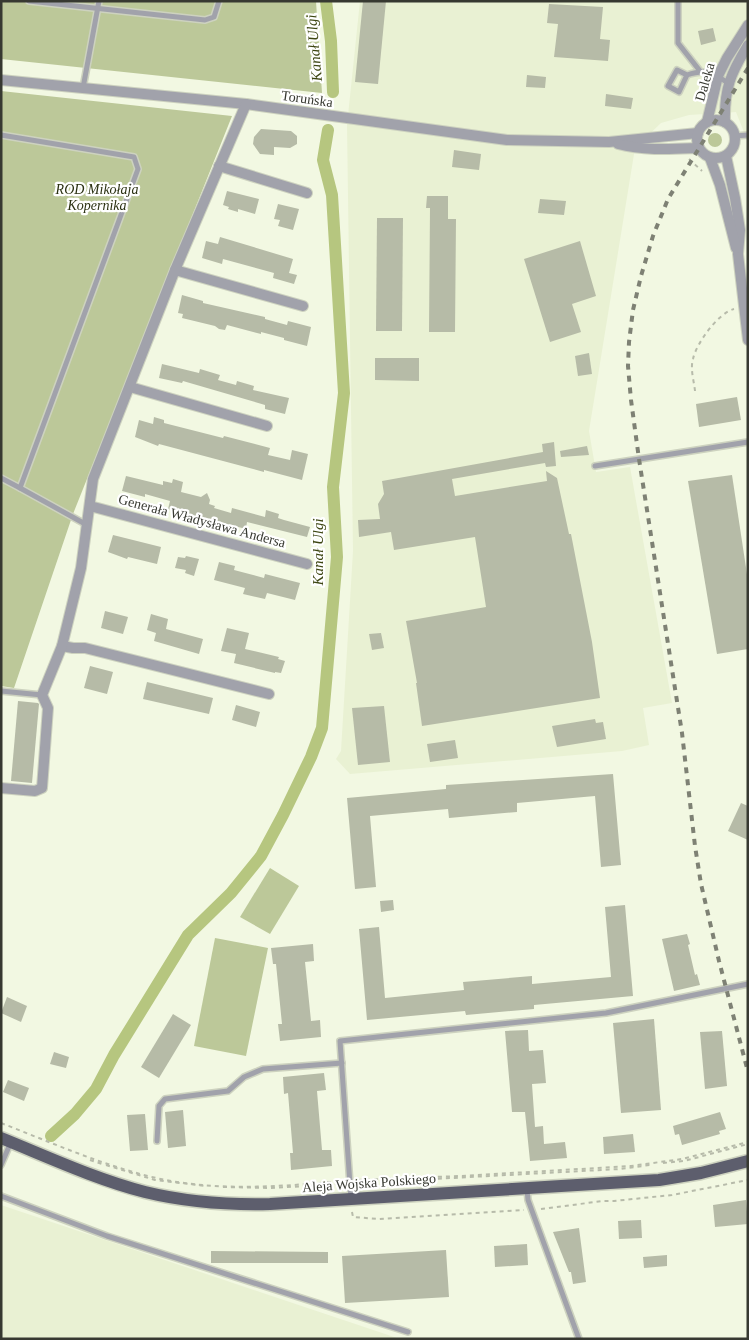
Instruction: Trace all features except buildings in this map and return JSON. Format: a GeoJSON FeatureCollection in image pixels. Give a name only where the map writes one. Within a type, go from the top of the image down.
{"type":"FeatureCollection","features":[{"type":"Feature","properties":{"kind":"main road","name":"Aleja Wojska Polskiego"},"geometry":{"type":"LineString","coordinates":[[6,1140],[111,1182],[146,1192],[176,1199],[241,1204],[659,1180],[701,1173],[748,1161]]}},
{"type":"Feature","properties":{"kind":"street","name":"Daleka"},"geometry":{"type":"LineString","coordinates":[[707,122],[718,76],[726,58],[748,25]]}},
{"type":"Feature","properties":{"kind":"street","name":"Daleka"},"geometry":{"type":"LineString","coordinates":[[725,122],[724,107],[728,83],[748,45]]}},
{"type":"Feature","properties":{"kind":"street","name":"Toruńska"},"geometry":{"type":"LineString","coordinates":[[1,80],[246,104],[507,140],[609,142],[698,133]]}},
{"type":"Feature","properties":{"kind":"street"},"geometry":{"type":"LineString","coordinates":[[1,788],[34,791],[42,788],[48,708],[42,695],[62,646],[81,568],[93,480],[175,270],[246,104]]}},
{"type":"Feature","properties":{"kind":"street"},"geometry":{"type":"LineString","coordinates":[[714,120],[725,122],[736,136],[733,150],[721,158],[710,158],[699,148],[698,133],[707,122],[714,120]]}},
{"type":"Feature","properties":{"kind":"street","name":"Toruńska"},"geometry":{"type":"LineString","coordinates":[[609,142],[656,150],[699,148]]}},
{"type":"Feature","properties":{"kind":"street"},"geometry":{"type":"LineString","coordinates":[[726,156],[735,198],[743,254],[743,306],[748,340]]}},
{"type":"Feature","properties":{"kind":"street"},"geometry":{"type":"LineString","coordinates":[[710,158],[720,185],[730,230],[743,254]]}},
{"type":"Feature","properties":{"kind":"street"},"geometry":{"type":"LineString","coordinates":[[219,166],[307,193]]}},
{"type":"Feature","properties":{"kind":"street"},"geometry":{"type":"LineString","coordinates":[[175,270],[303,306]]}},
{"type":"Feature","properties":{"kind":"street"},"geometry":{"type":"LineString","coordinates":[[130,387],[267,426]]}},
{"type":"Feature","properties":{"kind":"street","name":"Generała Władysława Andersa"},"geometry":{"type":"LineString","coordinates":[[90,506],[307,564]]}},
{"type":"Feature","properties":{"kind":"street"},"geometry":{"type":"LineString","coordinates":[[62,646],[85,648],[269,694]]}},
{"type":"Feature","properties":{"kind":"lane"},"geometry":{"type":"LineString","coordinates":[[29,1],[205,20],[214,18],[219,1]]}},
{"type":"Feature","properties":{"kind":"lane"},"geometry":{"type":"LineString","coordinates":[[83,88],[98,1]]}},
{"type":"Feature","properties":{"kind":"lane"},"geometry":{"type":"LineString","coordinates":[[678,1],[678,43],[700,71]]}},
{"type":"Feature","properties":{"kind":"lane"},"geometry":{"type":"LineString","coordinates":[[687,75],[700,71],[718,76],[728,83]]}},
{"type":"Feature","properties":{"kind":"lane"},"geometry":{"type":"LineString","coordinates":[[1,135],[134,157],[138,169],[20,488]]}},
{"type":"Feature","properties":{"kind":"lane"},"geometry":{"type":"LineString","coordinates":[[736,136],[748,135]]}},
{"type":"Feature","properties":{"kind":"lane"},"geometry":{"type":"LineString","coordinates":[[595,466],[748,442]]}},
{"type":"Feature","properties":{"kind":"lane"},"geometry":{"type":"LineString","coordinates":[[1,478],[87,525]]}},
{"type":"Feature","properties":{"kind":"lane"},"geometry":{"type":"LineString","coordinates":[[1,691],[42,695]]}},
{"type":"Feature","properties":{"kind":"lane"},"geometry":{"type":"LineString","coordinates":[[351,1199],[340,1041],[606,1013],[748,984]]}},
{"type":"Feature","properties":{"kind":"lane"},"geometry":{"type":"LineString","coordinates":[[157,1141],[159,1106],[165,1099],[228,1091],[244,1077],[263,1069],[342,1063]]}},
{"type":"Feature","properties":{"kind":"lane"},"geometry":{"type":"LineString","coordinates":[[1,1165],[6,1140]]}},
{"type":"Feature","properties":{"kind":"lane"},"geometry":{"type":"LineString","coordinates":[[527,1189],[531,1210],[579,1339]]}},
{"type":"Feature","properties":{"kind":"lane"},"geometry":{"type":"LineString","coordinates":[[1,1196],[107,1236],[408,1332]]}},
{"type":"Feature","properties":{"kind":"path"},"geometry":{"type":"LineString","coordinates":[[695,391],[692,361],[696,349],[711,327],[720,318],[730,310],[743,306]]}},
{"type":"Feature","properties":{"kind":"path"},"geometry":{"type":"LineString","coordinates":[[1,1124],[104,1164],[185,1183],[218,1186],[350,1182],[631,1166],[682,1159],[748,1143]]}},
{"type":"Feature","properties":{"kind":"path"},"geometry":{"type":"LineString","coordinates":[[351,1199],[353,1217],[378,1219],[531,1210],[672,1195],[748,1180]]}},
{"type":"Feature","properties":{"kind":"shaded area"},"geometry":{"type":"Polygon","coordinates":[[[360,1],[748,1],[748,142],[736,112],[689,115],[661,123],[635,148],[589,431],[596,472],[630,467],[672,703],[643,708],[649,745],[622,751],[350,774],[336,759],[341,751],[353,551],[347,125],[360,1]]]}},
{"type":"Feature","properties":{"kind":"shaded area"},"geometry":{"type":"Polygon","coordinates":[[[1,1205],[400,1339],[1,1339],[1,1205]]]}},
{"type":"Feature","properties":{"kind":"green space"},"geometry":{"type":"Polygon","coordinates":[[[1,1],[316,1],[322,93],[1,59],[1,1]]]}},
{"type":"Feature","properties":{"kind":"green space","name":"ROD Mikołaja Kopernika"},"geometry":{"type":"Polygon","coordinates":[[[1,91],[232,116],[73,514],[14,688],[1,686],[1,91]]]}},
{"type":"Feature","properties":{"kind":"green space"},"geometry":{"type":"Polygon","coordinates":[[[715,133],[720,135],[722,140],[720,145],[715,147],[710,145],[708,140],[710,135],[715,133]]]}},
{"type":"Feature","properties":{"kind":"green space"},"geometry":{"type":"Polygon","coordinates":[[[270,868],[299,886],[270,934],[240,917],[270,868]]]}},
{"type":"Feature","properties":{"kind":"green space"},"geometry":{"type":"Polygon","coordinates":[[[215,938],[268,948],[246,1056],[194,1046],[215,938]]]}},
{"type":"Feature","properties":{"kind":"waterway","name":"Kanał Ulgi"},"geometry":{"type":"LineString","coordinates":[[326,1],[331,41],[333,92]]}},
{"type":"Feature","properties":{"kind":"waterway","name":"Kanał Ulgi"},"geometry":{"type":"LineString","coordinates":[[51,1136],[75,1114],[96,1089],[114,1055],[188,935],[231,893],[261,856],[311,757],[322,728],[337,557],[333,487],[344,393],[332,195],[323,160],[328,130]]}},
{"type":"Feature","properties":{"kind":"railway"},"geometry":{"type":"LineString","coordinates":[[748,68],[668,199],[653,236],[633,310],[628,366],[639,459],[682,733],[701,884],[748,1072]]}}]}
